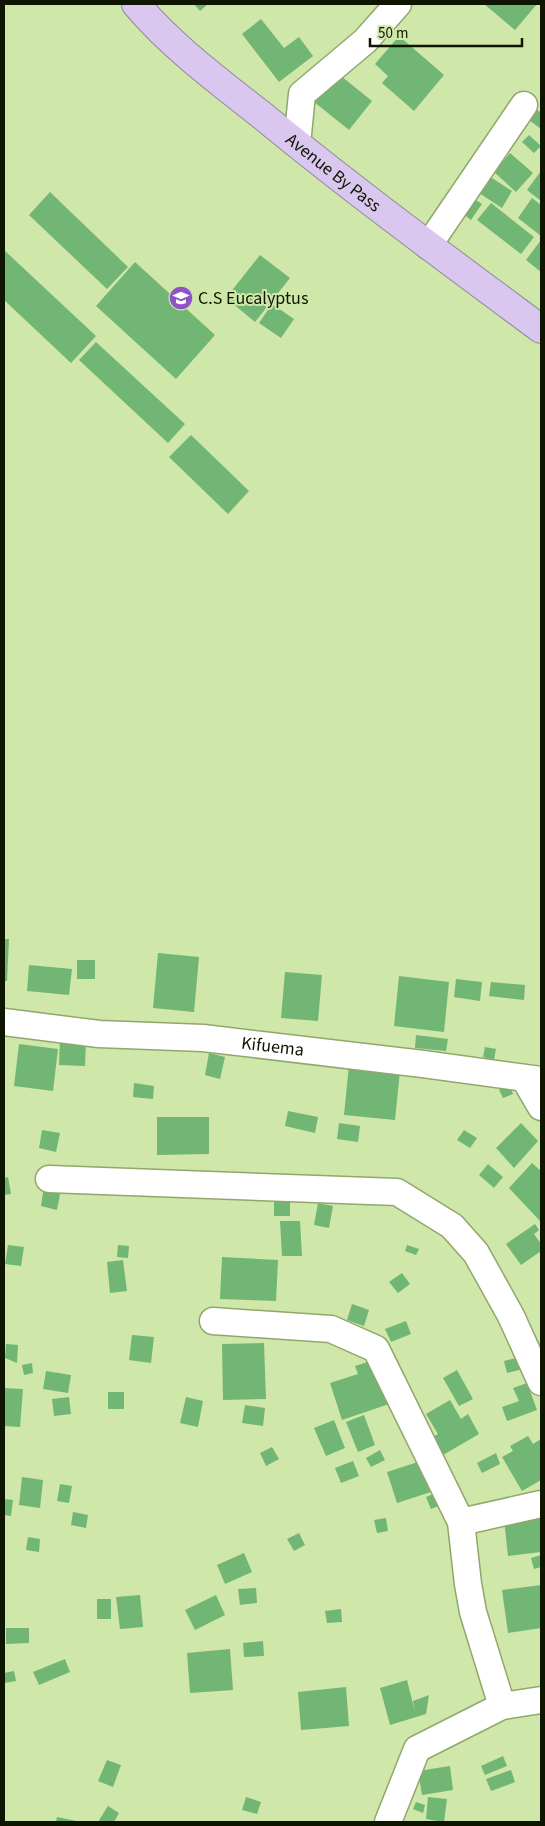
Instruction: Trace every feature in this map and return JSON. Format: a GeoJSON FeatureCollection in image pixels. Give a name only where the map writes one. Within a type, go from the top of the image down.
{"type":"FeatureCollection","features":[{"type":"Feature","properties":{"kind":"highway","name":"Avenue By Pass"},"geometry":{"type":"LineString","coordinates":[[136,4],[150,20],[204,69],[297,144],[428,246],[541,329]]}},
{"type":"Feature","properties":{"kind":"street"},"geometry":{"type":"LineString","coordinates":[[297,144],[302,94],[365,41],[398,4]]}},
{"type":"Feature","properties":{"kind":"street"},"geometry":{"type":"LineString","coordinates":[[428,246],[524,105]]}},
{"type":"Feature","properties":{"kind":"street","name":"Kifuema"},"geometry":{"type":"LineString","coordinates":[[4,1022],[99,1034],[203,1038],[533,1079]]}},
{"type":"Feature","properties":{"kind":"street"},"geometry":{"type":"LineString","coordinates":[[533,1079],[541,1107]]}},
{"type":"Feature","properties":{"kind":"street"},"geometry":{"type":"LineString","coordinates":[[49,1179],[397,1192],[452,1226],[476,1253],[511,1316],[541,1382]]}},
{"type":"Feature","properties":{"kind":"street"},"geometry":{"type":"LineString","coordinates":[[213,1321],[332,1329],[376,1349],[461,1522],[473,1612],[502,1706]]}},
{"type":"Feature","properties":{"kind":"street"},"geometry":{"type":"LineString","coordinates":[[461,1522],[541,1504]]}},
{"type":"Feature","properties":{"kind":"street"},"geometry":{"type":"LineString","coordinates":[[388,1822],[417,1750],[502,1706],[541,1700]]}},
{"type":"Feature","properties":{"kind":"building"},"geometry":{"type":"Polygon","coordinates":[[[194,4],[208,4],[200,11],[194,4]]]}},
{"type":"Feature","properties":{"kind":"building"},"geometry":{"type":"Polygon","coordinates":[[[484,4],[537,4],[515,30],[484,4]]]}},
{"type":"Feature","properties":{"kind":"building"},"geometry":{"type":"Polygon","coordinates":[[[261,19],[284,48],[299,37],[313,56],[279,82],[242,34],[261,19]]]}},
{"type":"Feature","properties":{"kind":"building"},"geometry":{"type":"Polygon","coordinates":[[[399,36],[444,75],[414,111],[382,83],[388,76],[375,64],[399,36]]]}},
{"type":"Feature","properties":{"kind":"building"},"geometry":{"type":"Polygon","coordinates":[[[336,72],[372,101],[349,130],[313,101],[336,72]]]}},
{"type":"Feature","properties":{"kind":"building"},"geometry":{"type":"Polygon","coordinates":[[[534,107],[541,113],[541,129],[526,118],[534,107]]]}},
{"type":"Feature","properties":{"kind":"building"},"geometry":{"type":"Polygon","coordinates":[[[529,135],[541,146],[534,153],[522,142],[529,135]]]}},
{"type":"Feature","properties":{"kind":"building"},"geometry":{"type":"Polygon","coordinates":[[[510,153],[533,173],[516,192],[494,172],[510,153]]]}},
{"type":"Feature","properties":{"kind":"building"},"geometry":{"type":"Polygon","coordinates":[[[541,171],[541,201],[527,190],[541,171]]]}},
{"type":"Feature","properties":{"kind":"building"},"geometry":{"type":"Polygon","coordinates":[[[489,176],[512,191],[502,208],[479,193],[489,176]]]}},
{"type":"Feature","properties":{"kind":"building"},"geometry":{"type":"Polygon","coordinates":[[[50,192],[128,267],[107,289],[29,215],[50,192]]]}},
{"type":"Feature","properties":{"kind":"building"},"geometry":{"type":"Polygon","coordinates":[[[473,198],[482,204],[471,220],[463,214],[473,198]]]}},
{"type":"Feature","properties":{"kind":"building"},"geometry":{"type":"Polygon","coordinates":[[[532,198],[541,205],[541,236],[518,218],[532,198]]]}},
{"type":"Feature","properties":{"kind":"building"},"geometry":{"type":"Polygon","coordinates":[[[491,203],[534,237],[521,254],[477,220],[491,203]]]}},
{"type":"Feature","properties":{"kind":"building"},"geometry":{"type":"Polygon","coordinates":[[[541,240],[541,272],[526,260],[541,240]]]}},
{"type":"Feature","properties":{"kind":"building"},"geometry":{"type":"Polygon","coordinates":[[[4,250],[96,336],[71,363],[4,300],[4,250]]]}},
{"type":"Feature","properties":{"kind":"building"},"geometry":{"type":"Polygon","coordinates":[[[260,255],[290,278],[255,322],[226,298],[260,255]]]}},
{"type":"Feature","properties":{"kind":"building"},"geometry":{"type":"Polygon","coordinates":[[[135,262],[215,335],[176,379],[96,306],[135,262]]]}},
{"type":"Feature","properties":{"kind":"building"},"geometry":{"type":"Polygon","coordinates":[[[272,304],[294,319],[281,338],[259,323],[272,304]]]}},
{"type":"Feature","properties":{"kind":"building"},"geometry":{"type":"Polygon","coordinates":[[[96,342],[185,424],[168,443],[79,360],[96,342]]]}},
{"type":"Feature","properties":{"kind":"building"},"geometry":{"type":"Polygon","coordinates":[[[191,435],[249,491],[228,514],[169,457],[191,435]]]}},
{"type":"Feature","properties":{"kind":"building"},"geometry":{"type":"Polygon","coordinates":[[[4,939],[9,939],[7,981],[4,981],[4,939]]]}},
{"type":"Feature","properties":{"kind":"building"},"geometry":{"type":"Polygon","coordinates":[[[158,953],[199,957],[194,1012],[153,1008],[158,953]]]}},
{"type":"Feature","properties":{"kind":"building"},"geometry":{"type":"Polygon","coordinates":[[[77,960],[95,960],[95,979],[77,979],[77,960]]]}},
{"type":"Feature","properties":{"kind":"building"},"geometry":{"type":"Polygon","coordinates":[[[29,965],[72,969],[69,995],[27,991],[29,965]]]}},
{"type":"Feature","properties":{"kind":"building"},"geometry":{"type":"Polygon","coordinates":[[[285,972],[322,975],[318,1021],[281,1018],[285,972]]]}},
{"type":"Feature","properties":{"kind":"building"},"geometry":{"type":"Polygon","coordinates":[[[399,976],[449,982],[444,1032],[394,1026],[399,976]]]}},
{"type":"Feature","properties":{"kind":"building"},"geometry":{"type":"Polygon","coordinates":[[[456,979],[482,982],[480,1001],[454,997],[456,979]]]}},
{"type":"Feature","properties":{"kind":"building"},"geometry":{"type":"Polygon","coordinates":[[[491,982],[525,985],[524,1000],[489,996],[491,982]]]}},
{"type":"Feature","properties":{"kind":"building"},"geometry":{"type":"Polygon","coordinates":[[[416,1035],[448,1039],[446,1051],[415,1048],[416,1035]]]}},
{"type":"Feature","properties":{"kind":"building"},"geometry":{"type":"Polygon","coordinates":[[[60,1038],[86,1040],[85,1066],[59,1065],[60,1038]]]}},
{"type":"Feature","properties":{"kind":"building"},"geometry":{"type":"Polygon","coordinates":[[[19,1044],[58,1049],[53,1091],[14,1086],[19,1044]]]}},
{"type":"Feature","properties":{"kind":"building"},"geometry":{"type":"Polygon","coordinates":[[[485,1047],[496,1049],[494,1060],[483,1057],[485,1047]]]}},
{"type":"Feature","properties":{"kind":"building"},"geometry":{"type":"Polygon","coordinates":[[[209,1053],[225,1057],[220,1079],[205,1075],[209,1053]]]}},
{"type":"Feature","properties":{"kind":"building"},"geometry":{"type":"Polygon","coordinates":[[[349,1065],[400,1071],[395,1120],[344,1115],[349,1065]]]}},
{"type":"Feature","properties":{"kind":"building"},"geometry":{"type":"Polygon","coordinates":[[[134,1083],[154,1086],[153,1099],[133,1097],[134,1083]]]}},
{"type":"Feature","properties":{"kind":"building"},"geometry":{"type":"Polygon","coordinates":[[[510,1084],[513,1094],[503,1098],[499,1090],[510,1084]]]}},
{"type":"Feature","properties":{"kind":"building"},"geometry":{"type":"Polygon","coordinates":[[[288,1111],[318,1117],[315,1133],[285,1126],[288,1111]]]}},
{"type":"Feature","properties":{"kind":"building"},"geometry":{"type":"Polygon","coordinates":[[[157,1117],[209,1117],[209,1154],[157,1155],[157,1117]]]}},
{"type":"Feature","properties":{"kind":"building"},"geometry":{"type":"Polygon","coordinates":[[[339,1123],[360,1126],[358,1142],[337,1139],[339,1123]]]}},
{"type":"Feature","properties":{"kind":"building"},"geometry":{"type":"Polygon","coordinates":[[[521,1123],[538,1141],[514,1168],[496,1148],[521,1123]]]}},
{"type":"Feature","properties":{"kind":"building"},"geometry":{"type":"Polygon","coordinates":[[[42,1130],[60,1133],[56,1152],[39,1148],[42,1130]]]}},
{"type":"Feature","properties":{"kind":"building"},"geometry":{"type":"Polygon","coordinates":[[[464,1130],[477,1138],[470,1148],[457,1140],[464,1130]]]}},
{"type":"Feature","properties":{"kind":"building"},"geometry":{"type":"Polygon","coordinates":[[[532,1163],[541,1171],[541,1222],[509,1188],[532,1163]]]}},
{"type":"Feature","properties":{"kind":"building"},"geometry":{"type":"Polygon","coordinates":[[[488,1164],[503,1177],[494,1188],[479,1175],[488,1164]]]}},
{"type":"Feature","properties":{"kind":"building"},"geometry":{"type":"Polygon","coordinates":[[[8,1177],[11,1194],[4,1195],[4,1178],[8,1177]]]}},
{"type":"Feature","properties":{"kind":"building"},"geometry":{"type":"Polygon","coordinates":[[[44,1186],[61,1189],[57,1210],[41,1206],[44,1186]]]}},
{"type":"Feature","properties":{"kind":"building"},"geometry":{"type":"Polygon","coordinates":[[[274,1202],[290,1202],[290,1216],[274,1216],[274,1202]]]}},
{"type":"Feature","properties":{"kind":"building"},"geometry":{"type":"Polygon","coordinates":[[[318,1203],[333,1206],[329,1228],[314,1225],[318,1203]]]}},
{"type":"Feature","properties":{"kind":"building"},"geometry":{"type":"Polygon","coordinates":[[[280,1221],[300,1221],[302,1256],[282,1256],[280,1221]]]}},
{"type":"Feature","properties":{"kind":"building"},"geometry":{"type":"Polygon","coordinates":[[[535,1224],[539,1230],[534,1234],[541,1244],[541,1251],[521,1265],[506,1244],[535,1224]]]}},
{"type":"Feature","properties":{"kind":"building"},"geometry":{"type":"Polygon","coordinates":[[[8,1245],[24,1247],[21,1266],[5,1264],[8,1245]]]}},
{"type":"Feature","properties":{"kind":"building"},"geometry":{"type":"Polygon","coordinates":[[[118,1245],[129,1246],[128,1258],[117,1257],[118,1245]]]}},
{"type":"Feature","properties":{"kind":"building"},"geometry":{"type":"Polygon","coordinates":[[[407,1245],[419,1249],[416,1255],[405,1251],[407,1245]]]}},
{"type":"Feature","properties":{"kind":"building"},"geometry":{"type":"Polygon","coordinates":[[[222,1257],[278,1260],[276,1301],[220,1299],[222,1257]]]}},
{"type":"Feature","properties":{"kind":"building"},"geometry":{"type":"Polygon","coordinates":[[[123,1260],[127,1291],[110,1293],[107,1262],[123,1260]]]}},
{"type":"Feature","properties":{"kind":"building"},"geometry":{"type":"Polygon","coordinates":[[[402,1273],[410,1284],[398,1293],[389,1282],[402,1273]]]}},
{"type":"Feature","properties":{"kind":"building"},"geometry":{"type":"Polygon","coordinates":[[[352,1304],[369,1310],[364,1326],[347,1320],[352,1304]]]}},
{"type":"Feature","properties":{"kind":"building"},"geometry":{"type":"Polygon","coordinates":[[[406,1321],[411,1334],[391,1342],[385,1329],[406,1321]]]}},
{"type":"Feature","properties":{"kind":"building"},"geometry":{"type":"Polygon","coordinates":[[[132,1335],[154,1337],[151,1363],[129,1360],[132,1335]]]}},
{"type":"Feature","properties":{"kind":"building"},"geometry":{"type":"Polygon","coordinates":[[[264,1343],[266,1399],[223,1400],[222,1344],[264,1343]]]}},
{"type":"Feature","properties":{"kind":"building"},"geometry":{"type":"Polygon","coordinates":[[[6,1344],[18,1345],[17,1363],[5,1358],[6,1344]]]}},
{"type":"Feature","properties":{"kind":"building"},"geometry":{"type":"Polygon","coordinates":[[[520,1357],[523,1369],[507,1373],[504,1361],[520,1357]]]}},
{"type":"Feature","properties":{"kind":"building"},"geometry":{"type":"Polygon","coordinates":[[[374,1360],[389,1404],[342,1420],[330,1383],[358,1374],[355,1366],[374,1360]]]}},
{"type":"Feature","properties":{"kind":"building"},"geometry":{"type":"Polygon","coordinates":[[[32,1363],[33,1373],[24,1375],[22,1365],[32,1363]]]}},
{"type":"Feature","properties":{"kind":"building"},"geometry":{"type":"Polygon","coordinates":[[[457,1370],[473,1399],[459,1406],[443,1378],[457,1370]]]}},
{"type":"Feature","properties":{"kind":"building"},"geometry":{"type":"Polygon","coordinates":[[[46,1371],[71,1375],[68,1393],[43,1389],[46,1371]]]}},
{"type":"Feature","properties":{"kind":"building"},"geometry":{"type":"Polygon","coordinates":[[[527,1383],[537,1410],[507,1421],[502,1407],[519,1401],[513,1388],[527,1383]]]}},
{"type":"Feature","properties":{"kind":"building"},"geometry":{"type":"Polygon","coordinates":[[[4,1388],[23,1389],[20,1427],[4,1426],[4,1388]]]}},
{"type":"Feature","properties":{"kind":"building"},"geometry":{"type":"Polygon","coordinates":[[[108,1392],[124,1392],[124,1409],[108,1409],[108,1392]]]}},
{"type":"Feature","properties":{"kind":"building"},"geometry":{"type":"Polygon","coordinates":[[[69,1397],[71,1414],[54,1416],[52,1399],[69,1397]]]}},
{"type":"Feature","properties":{"kind":"building"},"geometry":{"type":"Polygon","coordinates":[[[186,1397],[203,1401],[198,1427],[180,1423],[186,1397]]]}},
{"type":"Feature","properties":{"kind":"building"},"geometry":{"type":"Polygon","coordinates":[[[450,1400],[461,1419],[468,1414],[479,1434],[443,1455],[433,1437],[438,1434],[426,1414],[450,1400]]]}},
{"type":"Feature","properties":{"kind":"building"},"geometry":{"type":"Polygon","coordinates":[[[245,1405],[265,1408],[263,1426],[242,1423],[245,1405]]]}},
{"type":"Feature","properties":{"kind":"building"},"geometry":{"type":"Polygon","coordinates":[[[364,1415],[375,1445],[358,1452],[346,1422],[364,1415]]]}},
{"type":"Feature","properties":{"kind":"building"},"geometry":{"type":"Polygon","coordinates":[[[334,1420],[345,1448],[326,1456],[314,1428],[334,1420]]]}},
{"type":"Feature","properties":{"kind":"building"},"geometry":{"type":"Polygon","coordinates":[[[528,1436],[533,1444],[541,1439],[541,1480],[522,1491],[502,1457],[513,1451],[510,1446],[528,1436]]]}},
{"type":"Feature","properties":{"kind":"building"},"geometry":{"type":"Polygon","coordinates":[[[272,1447],[279,1459],[266,1466],[260,1453],[272,1447]]]}},
{"type":"Feature","properties":{"kind":"building"},"geometry":{"type":"Polygon","coordinates":[[[380,1450],[385,1460],[371,1467],[366,1458],[380,1450]]]}},
{"type":"Feature","properties":{"kind":"building"},"geometry":{"type":"Polygon","coordinates":[[[496,1453],[500,1464],[482,1473],[477,1463],[496,1453]]]}},
{"type":"Feature","properties":{"kind":"building"},"geometry":{"type":"Polygon","coordinates":[[[424,1460],[434,1491],[397,1503],[387,1472],[424,1460]]]}},
{"type":"Feature","properties":{"kind":"building"},"geometry":{"type":"Polygon","coordinates":[[[353,1461],[359,1476],[341,1483],[335,1468],[353,1461]]]}},
{"type":"Feature","properties":{"kind":"building"},"geometry":{"type":"Polygon","coordinates":[[[22,1477],[43,1480],[40,1508],[19,1505],[22,1477]]]}},
{"type":"Feature","properties":{"kind":"building"},"geometry":{"type":"Polygon","coordinates":[[[60,1484],[72,1486],[69,1503],[57,1501],[60,1484]]]}},
{"type":"Feature","properties":{"kind":"building"},"geometry":{"type":"Polygon","coordinates":[[[436,1493],[441,1505],[431,1509],[426,1497],[436,1493]]]}},
{"type":"Feature","properties":{"kind":"building"},"geometry":{"type":"Polygon","coordinates":[[[4,1499],[13,1500],[11,1516],[4,1515],[4,1499]]]}},
{"type":"Feature","properties":{"kind":"building"},"geometry":{"type":"Polygon","coordinates":[[[73,1512],[88,1515],[86,1528],[71,1525],[73,1512]]]}},
{"type":"Feature","properties":{"kind":"building"},"geometry":{"type":"Polygon","coordinates":[[[541,1515],[541,1552],[508,1556],[504,1519],[541,1515]]]}},
{"type":"Feature","properties":{"kind":"building"},"geometry":{"type":"Polygon","coordinates":[[[386,1518],[388,1531],[377,1533],[374,1520],[386,1518]]]}},
{"type":"Feature","properties":{"kind":"building"},"geometry":{"type":"Polygon","coordinates":[[[299,1533],[305,1545],[294,1551],[287,1539],[299,1533]]]}},
{"type":"Feature","properties":{"kind":"building"},"geometry":{"type":"Polygon","coordinates":[[[28,1537],[40,1539],[39,1552],[26,1550],[28,1537]]]}},
{"type":"Feature","properties":{"kind":"building"},"geometry":{"type":"Polygon","coordinates":[[[244,1553],[252,1572],[225,1584],[217,1565],[244,1553]]]}},
{"type":"Feature","properties":{"kind":"building"},"geometry":{"type":"Polygon","coordinates":[[[541,1555],[541,1567],[534,1569],[531,1558],[541,1555]]]}},
{"type":"Feature","properties":{"kind":"building"},"geometry":{"type":"Polygon","coordinates":[[[541,1585],[541,1628],[508,1633],[502,1590],[541,1585]]]}},
{"type":"Feature","properties":{"kind":"building"},"geometry":{"type":"Polygon","coordinates":[[[256,1588],[257,1603],[240,1605],[238,1589],[256,1588]]]}},
{"type":"Feature","properties":{"kind":"building"},"geometry":{"type":"Polygon","coordinates":[[[140,1595],[143,1627],[120,1629],[116,1597],[140,1595]]]}},
{"type":"Feature","properties":{"kind":"building"},"geometry":{"type":"Polygon","coordinates":[[[216,1595],[225,1615],[195,1630],[185,1610],[216,1595]]]}},
{"type":"Feature","properties":{"kind":"building"},"geometry":{"type":"Polygon","coordinates":[[[97,1599],[111,1599],[111,1619],[97,1619],[97,1599]]]}},
{"type":"Feature","properties":{"kind":"building"},"geometry":{"type":"Polygon","coordinates":[[[341,1609],[342,1622],[327,1623],[325,1611],[341,1609]]]}},
{"type":"Feature","properties":{"kind":"building"},"geometry":{"type":"Polygon","coordinates":[[[6,1628],[29,1628],[29,1643],[6,1644],[6,1628]]]}},
{"type":"Feature","properties":{"kind":"building"},"geometry":{"type":"Polygon","coordinates":[[[263,1641],[264,1656],[244,1657],[243,1643],[263,1641]]]}},
{"type":"Feature","properties":{"kind":"building"},"geometry":{"type":"Polygon","coordinates":[[[230,1649],[233,1690],[190,1693],[187,1653],[230,1649]]]}},
{"type":"Feature","properties":{"kind":"building"},"geometry":{"type":"Polygon","coordinates":[[[65,1659],[70,1672],[39,1685],[33,1672],[65,1659]]]}},
{"type":"Feature","properties":{"kind":"building"},"geometry":{"type":"Polygon","coordinates":[[[14,1671],[16,1681],[4,1683],[4,1673],[14,1671]]]}},
{"type":"Feature","properties":{"kind":"building"},"geometry":{"type":"Polygon","coordinates":[[[407,1680],[415,1712],[413,1701],[429,1695],[426,1714],[390,1725],[380,1688],[407,1680]]]}},
{"type":"Feature","properties":{"kind":"building"},"geometry":{"type":"Polygon","coordinates":[[[346,1687],[349,1726],[301,1730],[298,1692],[346,1687]]]}},
{"type":"Feature","properties":{"kind":"building"},"geometry":{"type":"Polygon","coordinates":[[[503,1756],[507,1766],[485,1775],[481,1766],[503,1756]]]}},
{"type":"Feature","properties":{"kind":"building"},"geometry":{"type":"Polygon","coordinates":[[[107,1760],[121,1765],[113,1787],[98,1781],[107,1760]]]}},
{"type":"Feature","properties":{"kind":"building"},"geometry":{"type":"Polygon","coordinates":[[[450,1766],[453,1790],[422,1795],[418,1771],[450,1766]]]}},
{"type":"Feature","properties":{"kind":"building"},"geometry":{"type":"Polygon","coordinates":[[[511,1770],[515,1782],[491,1791],[486,1779],[511,1770]]]}},
{"type":"Feature","properties":{"kind":"building"},"geometry":{"type":"Polygon","coordinates":[[[246,1797],[261,1802],[257,1814],[242,1810],[246,1797]]]}},
{"type":"Feature","properties":{"kind":"building"},"geometry":{"type":"Polygon","coordinates":[[[428,1797],[447,1799],[444,1822],[426,1819],[428,1797]]]}},
{"type":"Feature","properties":{"kind":"building"},"geometry":{"type":"Polygon","coordinates":[[[416,1802],[425,1805],[423,1813],[413,1809],[416,1802]]]}},
{"type":"Feature","properties":{"kind":"building"},"geometry":{"type":"Polygon","coordinates":[[[108,1806],[119,1813],[114,1822],[98,1822],[108,1806]]]}},
{"type":"Feature","properties":{"kind":"building"},"geometry":{"type":"Polygon","coordinates":[[[57,1817],[77,1821],[56,1822],[57,1817]]]}},
{"type":"Feature","properties":{"kind":"place","name":"C.S Eucalyptus"},"geometry":{"type":"Point","coordinates":[181,298]}}]}
